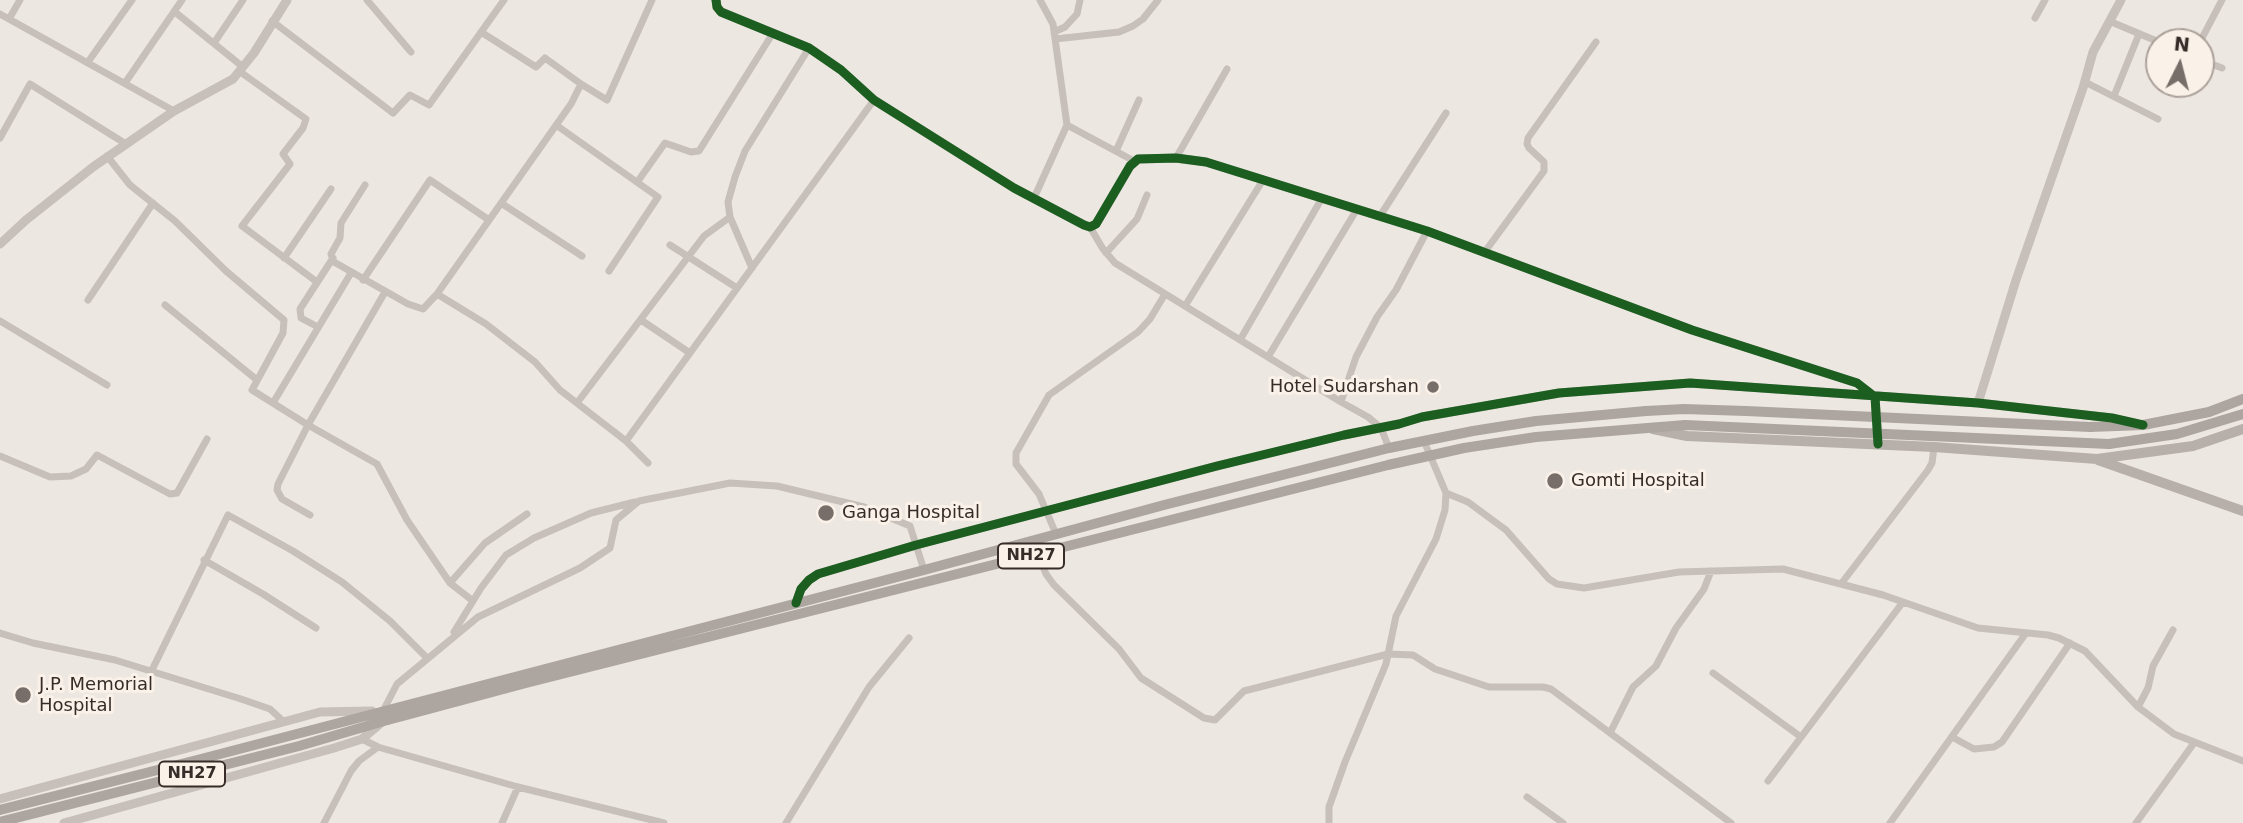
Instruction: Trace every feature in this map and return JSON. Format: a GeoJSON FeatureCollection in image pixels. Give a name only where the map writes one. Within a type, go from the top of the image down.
{"type":"FeatureCollection","features":[{"type":"Feature","properties":{"kind":"highway","name":"NH27"},"geometry":{"type":"LineString","coordinates":[[0,822],[262,756],[383,716],[1164,505],[1424,441],[1536,421],[1684,409],[2090,426],[2144,425],[2209,412],[2243,399]]}},
{"type":"Feature","properties":{"kind":"highway","name":"NH27"},"geometry":{"type":"LineString","coordinates":[[0,810],[1430,455],[1536,437],[1685,425],[2109,444],[2177,435],[2243,415]]}},
{"type":"Feature","properties":{"kind":"main road"},"geometry":{"type":"LineString","coordinates":[[1642,427],[1687,436],[1934,447],[2097,459],[2193,446],[2243,429]]}},
{"type":"Feature","properties":{"kind":"main road"},"geometry":{"type":"LineString","coordinates":[[2097,459],[2243,511]]}},
{"type":"Feature","properties":{"kind":"street"},"geometry":{"type":"LineString","coordinates":[[9,19],[20,0]]}},
{"type":"Feature","properties":{"kind":"street"},"geometry":{"type":"LineString","coordinates":[[88,62],[130,3],[118,0]]}},
{"type":"Feature","properties":{"kind":"street"},"geometry":{"type":"LineString","coordinates":[[125,83],[183,0]]}},
{"type":"Feature","properties":{"kind":"street"},"geometry":{"type":"LineString","coordinates":[[214,43],[243,0]]}},
{"type":"Feature","properties":{"kind":"street"},"geometry":{"type":"LineString","coordinates":[[0,244],[107,156],[174,111],[233,79],[254,53],[272,21],[288,0]]}},
{"type":"Feature","properties":{"kind":"street"},"geometry":{"type":"LineString","coordinates":[[367,0],[411,52]]}},
{"type":"Feature","properties":{"kind":"street"},"geometry":{"type":"LineString","coordinates":[[272,21],[393,113],[410,95],[429,105],[504,0]]}},
{"type":"Feature","properties":{"kind":"street"},"geometry":{"type":"LineString","coordinates":[[481,33],[536,67],[545,58],[607,100],[652,0]]}},
{"type":"Feature","properties":{"kind":"street"},"geometry":{"type":"LineString","coordinates":[[716,0],[721,12],[809,48],[841,70],[874,100],[1014,188],[1090,227],[1115,263],[1368,417],[1381,428],[1390,448]]}},
{"type":"Feature","properties":{"kind":"street"},"geometry":{"type":"LineString","coordinates":[[1034,198],[1067,125],[1055,36],[1050,17],[1041,0]]}},
{"type":"Feature","properties":{"kind":"street"},"geometry":{"type":"LineString","coordinates":[[1055,36],[1077,14],[1080,0]]}},
{"type":"Feature","properties":{"kind":"street"},"geometry":{"type":"LineString","coordinates":[[1055,36],[1119,32],[1143,19],[1158,0]]}},
{"type":"Feature","properties":{"kind":"street"},"geometry":{"type":"LineString","coordinates":[[2035,18],[2045,0]]}},
{"type":"Feature","properties":{"kind":"street"},"geometry":{"type":"LineString","coordinates":[[1978,403],[2020,268],[2096,44],[2121,0]]}},
{"type":"Feature","properties":{"kind":"street"},"geometry":{"type":"LineString","coordinates":[[2207,28],[2222,0]]}},
{"type":"Feature","properties":{"kind":"street"},"geometry":{"type":"LineString","coordinates":[[175,12],[241,69],[306,119],[303,128],[282,154],[290,164],[242,226],[317,282]]}},
{"type":"Feature","properties":{"kind":"street"},"geometry":{"type":"LineString","coordinates":[[0,14],[174,111]]}},
{"type":"Feature","properties":{"kind":"street"},"geometry":{"type":"LineString","coordinates":[[2109,21],[2145,36]]}},
{"type":"Feature","properties":{"kind":"street"},"geometry":{"type":"LineString","coordinates":[[638,181],[665,143],[691,152],[699,151],[774,33]]}},
{"type":"Feature","properties":{"kind":"street"},"geometry":{"type":"LineString","coordinates":[[2113,96],[2139,34]]}},
{"type":"Feature","properties":{"kind":"street"},"geometry":{"type":"LineString","coordinates":[[1483,253],[1544,171],[1544,162],[1529,148],[1528,138],[1596,42]]}},
{"type":"Feature","properties":{"kind":"street"},"geometry":{"type":"LineString","coordinates":[[752,268],[730,217],[728,202],[745,151],[809,48]]}},
{"type":"Feature","properties":{"kind":"street"},"geometry":{"type":"LineString","coordinates":[[2215,65],[2222,68]]}},
{"type":"Feature","properties":{"kind":"street"},"geometry":{"type":"LineString","coordinates":[[1177,158],[1227,69]]}},
{"type":"Feature","properties":{"kind":"street"},"geometry":{"type":"LineString","coordinates":[[2085,82],[2158,119]]}},
{"type":"Feature","properties":{"kind":"street"},"geometry":{"type":"LineString","coordinates":[[0,138],[30,84],[126,144]]}},
{"type":"Feature","properties":{"kind":"street"},"geometry":{"type":"LineString","coordinates":[[332,258],[334,262],[363,280],[408,304],[424,309],[571,104],[582,84]]}},
{"type":"Feature","properties":{"kind":"street"},"geometry":{"type":"LineString","coordinates":[[626,441],[874,100]]}},
{"type":"Feature","properties":{"kind":"street"},"geometry":{"type":"LineString","coordinates":[[1116,151],[1139,100]]}},
{"type":"Feature","properties":{"kind":"street"},"geometry":{"type":"LineString","coordinates":[[1380,216],[1446,113]]}},
{"type":"Feature","properties":{"kind":"street"},"geometry":{"type":"LineString","coordinates":[[556,125],[658,197],[610,271]]}},
{"type":"Feature","properties":{"kind":"street"},"geometry":{"type":"LineString","coordinates":[[1067,125],[1134,161]]}},
{"type":"Feature","properties":{"kind":"street"},"geometry":{"type":"LineString","coordinates":[[107,156],[130,184],[284,320],[283,333],[252,390],[377,464],[407,520],[450,583],[473,601]]}},
{"type":"Feature","properties":{"kind":"street"},"geometry":{"type":"LineString","coordinates":[[1090,227],[1099,220],[1134,161],[1144,157],[1206,162],[1427,231],[1692,330],[1857,383],[1875,397],[1878,444]]}},
{"type":"Feature","properties":{"kind":"street"},"geometry":{"type":"LineString","coordinates":[[363,280],[430,180],[489,220]]}},
{"type":"Feature","properties":{"kind":"street"},"geometry":{"type":"LineString","coordinates":[[1185,306],[1263,180]]}},
{"type":"Feature","properties":{"kind":"street"},"geometry":{"type":"LineString","coordinates":[[318,327],[301,318],[300,309],[332,258],[331,254],[340,238],[341,223],[365,186]]}},
{"type":"Feature","properties":{"kind":"street"},"geometry":{"type":"LineString","coordinates":[[284,257],[331,189]]}},
{"type":"Feature","properties":{"kind":"street"},"geometry":{"type":"LineString","coordinates":[[1106,253],[1137,219],[1147,195]]}},
{"type":"Feature","properties":{"kind":"street"},"geometry":{"type":"LineString","coordinates":[[1240,340],[1322,198]]}},
{"type":"Feature","properties":{"kind":"street"},"geometry":{"type":"LineString","coordinates":[[88,300],[153,203]]}},
{"type":"Feature","properties":{"kind":"street"},"geometry":{"type":"LineString","coordinates":[[501,203],[582,256]]}},
{"type":"Feature","properties":{"kind":"street"},"geometry":{"type":"LineString","coordinates":[[1268,357],[1357,209]]}},
{"type":"Feature","properties":{"kind":"street"},"geometry":{"type":"LineString","coordinates":[[577,403],[704,236],[730,217]]}},
{"type":"Feature","properties":{"kind":"street"},"geometry":{"type":"LineString","coordinates":[[1341,402],[1366,337],[1427,231]]}},
{"type":"Feature","properties":{"kind":"street"},"geometry":{"type":"LineString","coordinates":[[670,245],[737,288]]}},
{"type":"Feature","properties":{"kind":"street"},"geometry":{"type":"LineString","coordinates":[[272,403],[351,273]]}},
{"type":"Feature","properties":{"kind":"street"},"geometry":{"type":"LineString","coordinates":[[310,515],[282,499],[277,490],[278,484],[308,425],[385,292]]}},
{"type":"Feature","properties":{"kind":"street"},"geometry":{"type":"LineString","coordinates":[[437,294],[516,346],[535,362],[560,390],[626,441],[648,463]]}},
{"type":"Feature","properties":{"kind":"street"},"geometry":{"type":"LineString","coordinates":[[1056,534],[1040,494],[1016,464],[1016,453],[1049,395],[1138,332],[1150,319],[1165,294]]}},
{"type":"Feature","properties":{"kind":"street"},"geometry":{"type":"LineString","coordinates":[[165,305],[257,380]]}},
{"type":"Feature","properties":{"kind":"street"},"geometry":{"type":"LineString","coordinates":[[641,320],[690,353]]}},
{"type":"Feature","properties":{"kind":"street"},"geometry":{"type":"LineString","coordinates":[[0,321],[107,385]]}},
{"type":"Feature","properties":{"kind":"street"},"geometry":{"type":"LineString","coordinates":[[796,604],[801,589],[818,574],[916,545],[1344,435],[1422,417],[1559,393],[1690,383],[1978,403],[2112,418],[2144,425]]}},
{"type":"Feature","properties":{"kind":"street"},"geometry":{"type":"LineString","coordinates":[[0,456],[50,477],[71,476],[86,470],[97,454],[170,495],[177,492],[207,439]]}},
{"type":"Feature","properties":{"kind":"street"},"geometry":{"type":"LineString","coordinates":[[1329,823],[1329,807],[1388,654],[1396,616],[1436,539],[1445,510],[1446,493],[1424,441]]}},
{"type":"Feature","properties":{"kind":"street"},"geometry":{"type":"LineString","coordinates":[[1841,584],[1928,470],[1932,463],[1934,447]]}},
{"type":"Feature","properties":{"kind":"street"},"geometry":{"type":"LineString","coordinates":[[451,638],[506,555],[534,538],[592,513],[730,483],[777,486],[864,508],[910,526],[924,570]]}},
{"type":"Feature","properties":{"kind":"street"},"geometry":{"type":"LineString","coordinates":[[1446,493],[1468,502],[1506,530],[1549,579],[1557,584],[1584,588],[1670,573],[1774,568],[1903,602],[1978,628],[2049,635],[2085,651],[2138,707],[2174,734],[2243,761]]}},
{"type":"Feature","properties":{"kind":"street"},"geometry":{"type":"LineString","coordinates":[[64,823],[362,739],[383,716],[397,684],[427,658],[478,617],[580,568],[610,548],[616,520],[639,501]]}},
{"type":"Feature","properties":{"kind":"street"},"geometry":{"type":"LineString","coordinates":[[150,673],[228,514],[342,582],[390,621],[427,658]]}},
{"type":"Feature","properties":{"kind":"street"},"geometry":{"type":"LineString","coordinates":[[450,583],[485,542],[527,514]]}},
{"type":"Feature","properties":{"kind":"street"},"geometry":{"type":"LineString","coordinates":[[1038,554],[1054,585],[1119,649],[1141,678],[1204,718],[1215,720],[1244,691],[1388,654],[1413,655],[1435,669],[1489,687],[1550,689],[1731,823]]}},
{"type":"Feature","properties":{"kind":"street"},"geometry":{"type":"LineString","coordinates":[[204,560],[316,628]]}},
{"type":"Feature","properties":{"kind":"street"},"geometry":{"type":"LineString","coordinates":[[1610,733],[1633,687],[1656,666],[1676,628],[1704,589],[1711,571]]}},
{"type":"Feature","properties":{"kind":"street"},"geometry":{"type":"LineString","coordinates":[[1768,781],[1903,602]]}},
{"type":"Feature","properties":{"kind":"street"},"geometry":{"type":"LineString","coordinates":[[2138,707],[2148,688],[2153,666],[2173,630]]}},
{"type":"Feature","properties":{"kind":"street"},"geometry":{"type":"LineString","coordinates":[[0,633],[115,660],[241,699],[270,709],[283,721]]}},
{"type":"Feature","properties":{"kind":"street"},"geometry":{"type":"LineString","coordinates":[[1890,823],[2026,633]]}},
{"type":"Feature","properties":{"kind":"street"},"geometry":{"type":"LineString","coordinates":[[786,823],[869,687],[909,638]]}},
{"type":"Feature","properties":{"kind":"street"},"geometry":{"type":"LineString","coordinates":[[1952,737],[1981,750],[2002,742],[2070,643]]}},
{"type":"Feature","properties":{"kind":"street"},"geometry":{"type":"LineString","coordinates":[[1713,673],[1801,737]]}},
{"type":"Feature","properties":{"kind":"street"},"geometry":{"type":"LineString","coordinates":[[0,799],[320,712],[383,716]]}},
{"type":"Feature","properties":{"kind":"street"},"geometry":{"type":"LineString","coordinates":[[362,739],[378,747],[518,787],[637,820],[664,823]]}},
{"type":"Feature","properties":{"kind":"street"},"geometry":{"type":"LineString","coordinates":[[2136,823],[2194,743]]}},
{"type":"Feature","properties":{"kind":"street"},"geometry":{"type":"LineString","coordinates":[[324,823],[359,761],[378,747]]}},
{"type":"Feature","properties":{"kind":"street"},"geometry":{"type":"LineString","coordinates":[[502,823],[518,787]]}},
{"type":"Feature","properties":{"kind":"street"},"geometry":{"type":"LineString","coordinates":[[1527,797],[1563,823]]}},
{"type":"Feature","properties":{"kind":"cycle path"},"geometry":{"type":"LineString","coordinates":[[716,0],[721,12],[809,48],[841,70],[874,100],[1014,188],[1084,225],[1090,227],[1096,224],[1130,166],[1138,159],[1176,158],[1206,162],[1427,231],[1692,330],[1857,383],[1875,397],[1878,444]]}},
{"type":"Feature","properties":{"kind":"cycle path"},"geometry":{"type":"LineString","coordinates":[[796,603],[801,589],[818,574],[916,545],[1344,435],[1422,417],[1559,393],[1690,383],[1978,403],[2112,418],[2143,425]]}},
{"type":"Feature","properties":{"kind":"place","name":"Hotel Sudarshan"},"geometry":{"type":"Point","coordinates":[1433,387]}},
{"type":"Feature","properties":{"kind":"place","name":"Gomti Hospital"},"geometry":{"type":"Point","coordinates":[1555,481]}},
{"type":"Feature","properties":{"kind":"place","name":"Ganga Hospital"},"geometry":{"type":"Point","coordinates":[826,513]}},
{"type":"Feature","properties":{"kind":"place","name":"J.P. Memorial Hospital"},"geometry":{"type":"Point","coordinates":[23,695]}}]}
